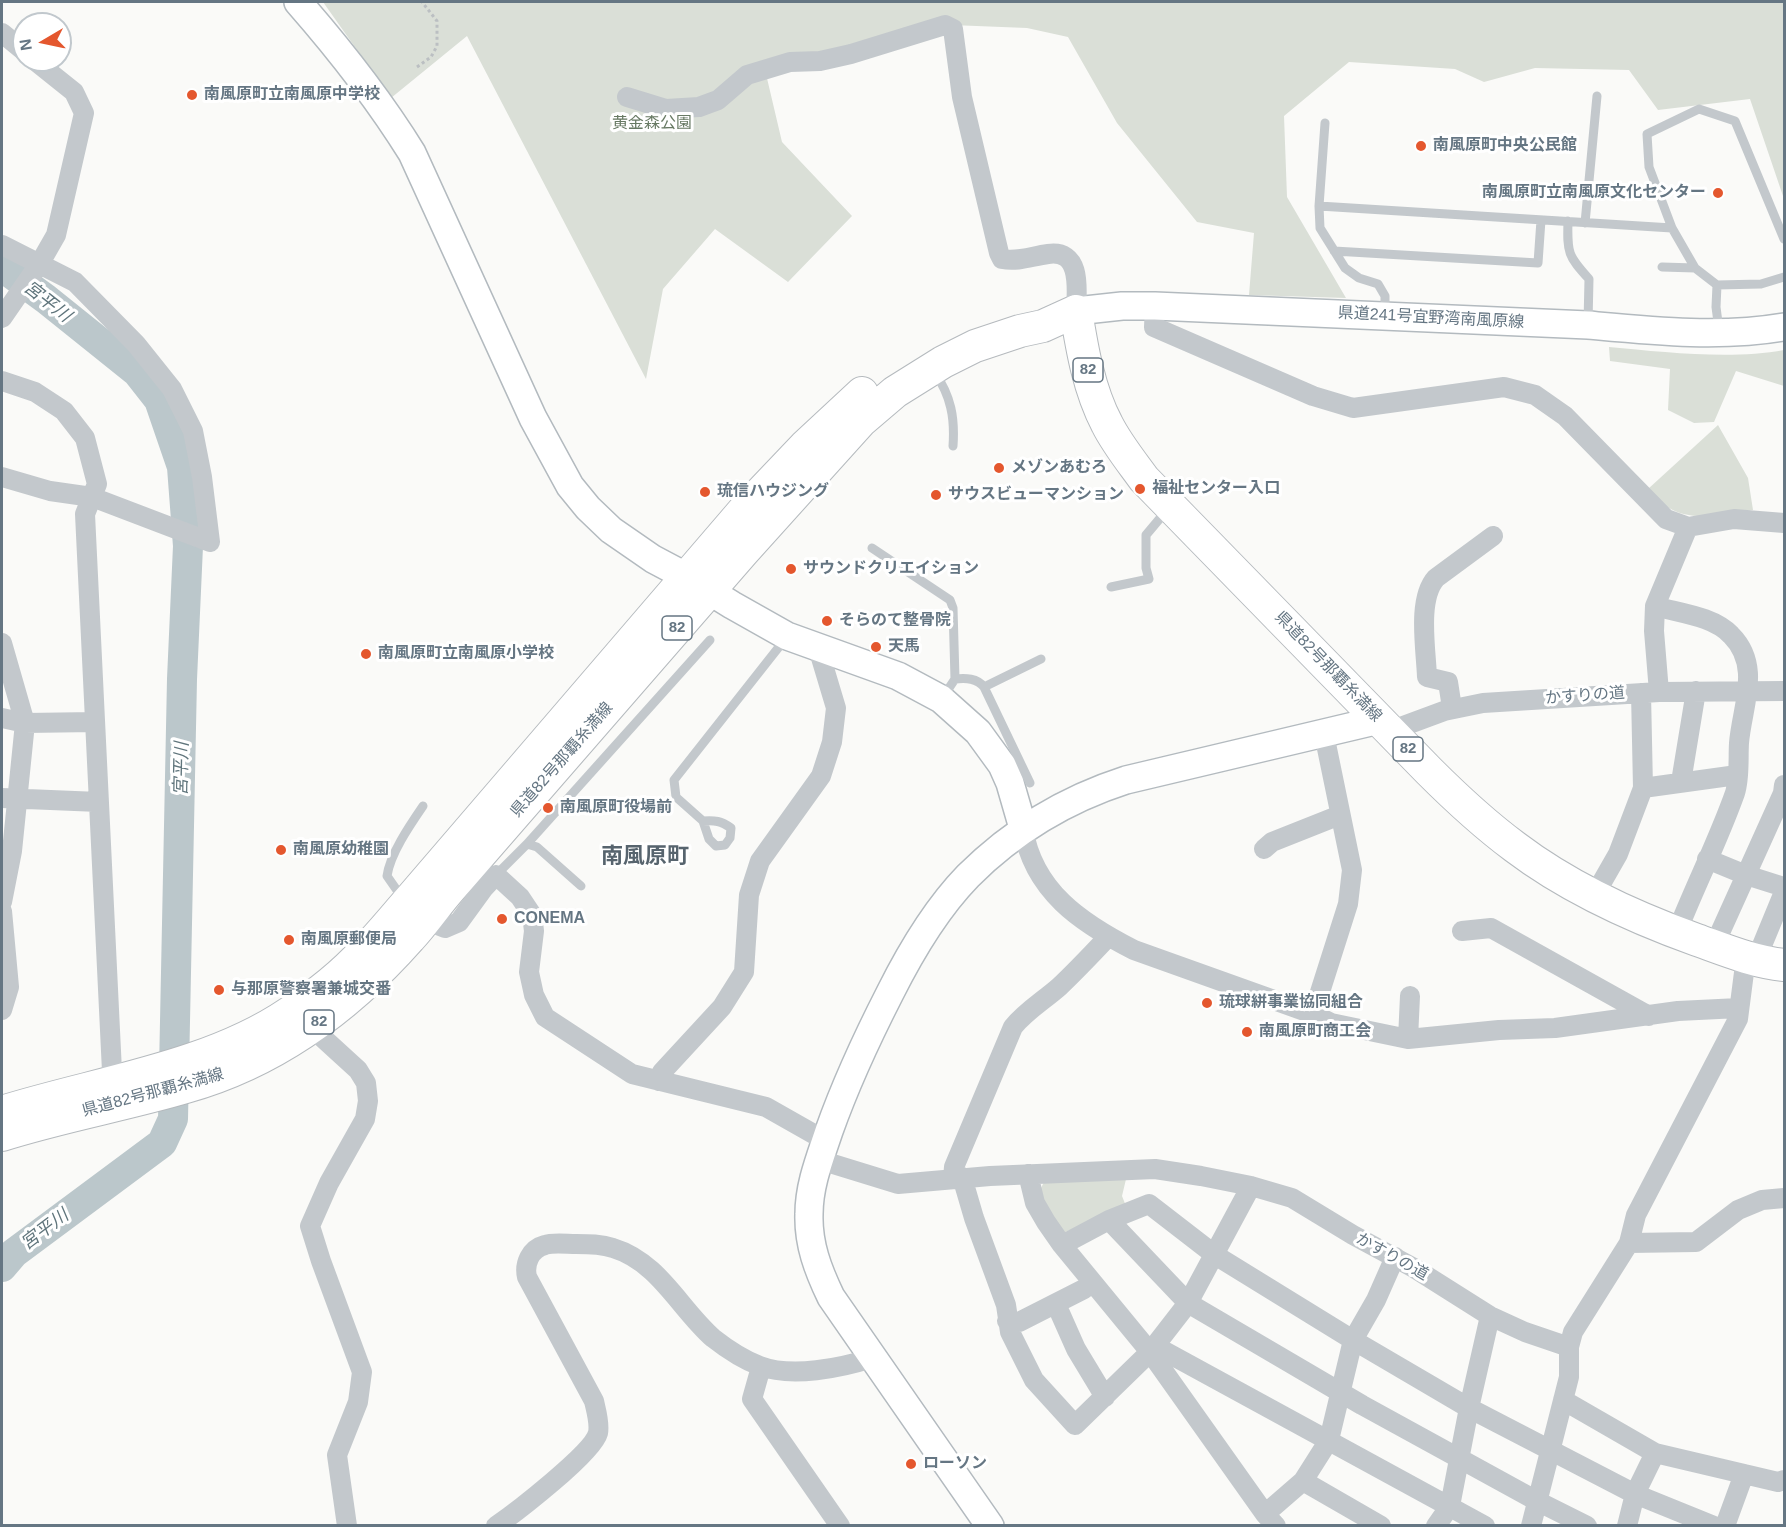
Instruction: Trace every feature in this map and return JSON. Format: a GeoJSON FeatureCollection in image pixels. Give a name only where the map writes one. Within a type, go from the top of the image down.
{"type":"FeatureCollection","features":[{"type":"Feature","properties":{"kind":"main road","name":"県道82号那覇糸満線"},"geometry":{"type":"LineString","coordinates":[[698,584],[745,509],[805,446],[859,395],[890,371],[924,349],[969,328],[1005,315],[1039,308],[1077,311]]}},
{"type":"Feature","properties":{"kind":"main road","name":"県道82号那覇糸満線"},"geometry":{"type":"LineString","coordinates":[[2,1112],[113,1094],[189,1073],[232,1072],[272,1053],[312,1028],[380,970],[416,912],[698,584],[861,421],[895,392],[975,346],[1043,326],[1077,311]]}},
{"type":"Feature","properties":{"kind":"main road","name":"県道82号那覇糸満線"},"geometry":{"type":"LineString","coordinates":[[1077,311],[1083,354],[1097,403],[1108,426],[1144,479],[1473,813],[1516,848],[1561,878],[1594,896],[1677,932],[1762,961]]}},
{"type":"Feature","properties":{"kind":"main road","name":"県道82号那覇糸満線"},"geometry":{"type":"LineString","coordinates":[[189,1073],[225,1046],[288,1014],[416,912]]}},
{"type":"Feature","properties":{"kind":"main road","name":"県道82号那覇糸満線"},"geometry":{"type":"LineString","coordinates":[[2,1136],[113,1094]]}},
{"type":"Feature","properties":{"kind":"street"},"geometry":{"type":"LineString","coordinates":[[298,2],[358,73],[387,112],[412,153],[533,418],[570,486],[588,508],[611,530],[653,560],[788,636],[898,676],[948,689],[1002,765],[1010,783],[1026,845],[1050,891],[1065,906],[1108,937],[1134,950],[1313,1014],[1331,1023],[1408,1040],[1498,1030],[1555,1028],[1678,1011],[1739,1008]]}},
{"type":"Feature","properties":{"kind":"street"},"geometry":{"type":"LineString","coordinates":[[627,97],[666,109],[699,107],[718,100],[747,75],[790,62],[820,61],[851,54],[945,25],[953,28],[962,97],[999,253],[1002,259],[1011,261],[1051,253],[1068,259],[1075,269],[1077,278],[1077,311]]}},
{"type":"Feature","properties":{"kind":"street"},"geometry":{"type":"LineString","coordinates":[[2,318],[40,263],[56,235],[84,113],[74,92],[49,72]]}},
{"type":"Feature","properties":{"kind":"street"},"geometry":{"type":"LineString","coordinates":[[2,245],[75,282],[136,344],[172,389],[193,431],[202,477],[210,542],[92,497],[50,491],[2,477]]}},
{"type":"Feature","properties":{"kind":"street","name":"県道241号宜野湾南風原線"},"geometry":{"type":"LineString","coordinates":[[1077,311],[1122,306],[1155,306],[1588,325],[1720,334],[1785,327]]}},
{"type":"Feature","properties":{"kind":"street"},"geometry":{"type":"LineString","coordinates":[[1155,306],[1154,327],[1312,396],[1353,408],[1504,387],[1535,395],[1565,416],[1666,519],[1688,526],[1734,519],[1785,523]]}},
{"type":"Feature","properties":{"kind":"street"},"geometry":{"type":"LineString","coordinates":[[2,381],[35,392],[64,411],[85,438],[97,484],[85,514],[113,1094]]}},
{"type":"Feature","properties":{"kind":"street"},"geometry":{"type":"LineString","coordinates":[[1594,896],[1618,854],[1643,788],[1655,606],[1688,526]]}},
{"type":"Feature","properties":{"kind":"street"},"geometry":{"type":"LineString","coordinates":[[1452,708],[1448,682],[1427,677],[1424,608],[1428,586],[1493,536]]}},
{"type":"Feature","properties":{"kind":"street"},"geometry":{"type":"LineString","coordinates":[[1655,606],[1714,623],[1731,634],[1745,654],[1749,674],[1739,741],[1736,791],[1677,932]]}},
{"type":"Feature","properties":{"kind":"street"},"geometry":{"type":"LineString","coordinates":[[2,643],[26,723],[10,798],[12,851],[2,902]]}},
{"type":"Feature","properties":{"kind":"street"},"geometry":{"type":"LineString","coordinates":[[659,1081],[662,1072],[722,1007],[744,972],[749,895],[760,861],[821,776],[832,742],[836,708],[818,648]]}},
{"type":"Feature","properties":{"kind":"street"},"geometry":{"type":"LineString","coordinates":[[1681,783],[1696,691]]}},
{"type":"Feature","properties":{"kind":"street","name":"かすりの道"},"geometry":{"type":"LineString","coordinates":[[1385,726],[1452,708],[1483,703],[1650,692],[1785,691]]}},
{"type":"Feature","properties":{"kind":"street"},"geometry":{"type":"LineString","coordinates":[[2,718],[26,723],[95,722]]}},
{"type":"Feature","properties":{"kind":"street"},"geometry":{"type":"LineString","coordinates":[[990,1526],[831,1297],[818,1271],[810,1243],[808,1214],[812,1185],[843,1091],[866,1041],[915,946],[941,908],[966,877],[1023,828],[1100,789],[1126,780],[1324,734],[1385,726]]}},
{"type":"Feature","properties":{"kind":"street"},"geometry":{"type":"LineString","coordinates":[[1313,1014],[1348,904],[1352,870],[1324,734]]}},
{"type":"Feature","properties":{"kind":"street"},"geometry":{"type":"LineString","coordinates":[[1643,788],[1737,775]]}},
{"type":"Feature","properties":{"kind":"street"},"geometry":{"type":"LineString","coordinates":[[1714,946],[1785,785]]}},
{"type":"Feature","properties":{"kind":"street"},"geometry":{"type":"LineString","coordinates":[[10,798],[99,802]]}},
{"type":"Feature","properties":{"kind":"street"},"geometry":{"type":"LineString","coordinates":[[1264,849],[1272,842],[1340,816]]}},
{"type":"Feature","properties":{"kind":"street"},"geometry":{"type":"LineString","coordinates":[[1707,859],[1746,875],[1785,887]]}},
{"type":"Feature","properties":{"kind":"street"},"geometry":{"type":"LineString","coordinates":[[416,912],[445,928],[459,922],[496,875]]}},
{"type":"Feature","properties":{"kind":"street","name":"かすりの道"},"geometry":{"type":"LineString","coordinates":[[496,875],[520,897],[532,915],[534,932],[529,972],[534,995],[545,1017],[632,1074],[766,1107],[823,1151],[898,1184],[958,1178],[1155,1169],[1251,1186],[1292,1198],[1395,1257],[1490,1316],[1525,1332],[1569,1347]]}},
{"type":"Feature","properties":{"kind":"street"},"geometry":{"type":"LineString","coordinates":[[1531,1526],[1569,1377],[1569,1347],[1574,1332],[1629,1243],[1636,1215],[1738,1019],[1739,1008],[1762,961],[1785,892]]}},
{"type":"Feature","properties":{"kind":"street"},"geometry":{"type":"LineString","coordinates":[[2,919],[3,958],[9,987],[2,1010]]}},
{"type":"Feature","properties":{"kind":"street"},"geometry":{"type":"LineString","coordinates":[[1462,931],[1491,928],[1649,1016]]}},
{"type":"Feature","properties":{"kind":"street"},"geometry":{"type":"LineString","coordinates":[[1108,937],[1058,988],[1022,1015],[1013,1026],[954,1167],[1003,1294],[1010,1332],[1034,1380],[1075,1425],[1152,1349],[1188,1303],[1251,1186]]}},
{"type":"Feature","properties":{"kind":"street"},"geometry":{"type":"LineString","coordinates":[[1408,1040],[1410,996]]}},
{"type":"Feature","properties":{"kind":"street"},"geometry":{"type":"LineString","coordinates":[[312,1028],[358,1070],[366,1083],[368,1101],[365,1119],[328,1183],[310,1226],[362,1372],[358,1402],[337,1455],[347,1526]]}},
{"type":"Feature","properties":{"kind":"street"},"geometry":{"type":"LineString","coordinates":[[1028,1174],[1035,1203],[1062,1245],[1152,1349],[1271,1520],[1303,1481],[1329,1440],[1353,1340],[1376,1300],[1395,1257]]}},
{"type":"Feature","properties":{"kind":"street"},"geometry":{"type":"LineString","coordinates":[[1629,1243],[1696,1242],[1738,1210],[1762,1200],[1785,1198]]}},
{"type":"Feature","properties":{"kind":"street"},"geometry":{"type":"LineString","coordinates":[[1062,1245],[1109,1220],[1149,1204],[1215,1255],[1469,1408],[1550,1452],[1635,1494],[1714,1526]]}},
{"type":"Feature","properties":{"kind":"street"},"geometry":{"type":"LineString","coordinates":[[1109,1220],[1188,1303],[1340,1393],[1587,1526]]}},
{"type":"Feature","properties":{"kind":"street"},"geometry":{"type":"LineString","coordinates":[[496,1526],[541,1492],[587,1448],[598,1433],[598,1418],[594,1401],[527,1277],[525,1268],[528,1259],[535,1250],[545,1244],[594,1244],[613,1248],[634,1258],[662,1280],[713,1337],[743,1359],[761,1367],[782,1372],[799,1372],[872,1358]]}},
{"type":"Feature","properties":{"kind":"street"},"geometry":{"type":"LineString","coordinates":[[1007,1320],[1019,1322],[1056,1305],[1092,1282]]}},
{"type":"Feature","properties":{"kind":"street"},"geometry":{"type":"LineString","coordinates":[[1056,1305],[1076,1349],[1105,1397]]}},
{"type":"Feature","properties":{"kind":"street"},"geometry":{"type":"LineString","coordinates":[[1436,1526],[1449,1506],[1490,1316]]}},
{"type":"Feature","properties":{"kind":"street"},"geometry":{"type":"LineString","coordinates":[[1152,1349],[1329,1440],[1485,1526]]}},
{"type":"Feature","properties":{"kind":"street"},"geometry":{"type":"LineString","coordinates":[[761,1367],[752,1399],[840,1526]]}},
{"type":"Feature","properties":{"kind":"street"},"geometry":{"type":"LineString","coordinates":[[1563,1401],[1655,1453],[1778,1482],[1785,1480]]}},
{"type":"Feature","properties":{"kind":"street"},"geometry":{"type":"LineString","coordinates":[[1627,1526],[1635,1494],[1655,1453]]}},
{"type":"Feature","properties":{"kind":"street"},"geometry":{"type":"LineString","coordinates":[[1725,1526],[1744,1474]]}},
{"type":"Feature","properties":{"kind":"street"},"geometry":{"type":"LineString","coordinates":[[1303,1481],[1381,1526]]}},
{"type":"Feature","properties":{"kind":"lane"},"geometry":{"type":"LineString","coordinates":[[1585,223],[1597,96]]}},
{"type":"Feature","properties":{"kind":"lane"},"geometry":{"type":"LineString","coordinates":[[1785,239],[1736,121],[1699,109],[1647,134],[1649,167],[1672,228],[1695,268],[1717,285],[1761,284],[1785,278]]}},
{"type":"Feature","properties":{"kind":"lane"},"geometry":{"type":"LineString","coordinates":[[1325,123],[1320,228],[1345,268],[1359,278],[1378,284],[1385,296],[1386,315]]}},
{"type":"Feature","properties":{"kind":"lane"},"geometry":{"type":"LineString","coordinates":[[1320,206],[1672,228]]}},
{"type":"Feature","properties":{"kind":"lane"},"geometry":{"type":"LineString","coordinates":[[1334,250],[1538,263],[1541,220]]}},
{"type":"Feature","properties":{"kind":"lane"},"geometry":{"type":"LineString","coordinates":[[1568,222],[1567,247],[1575,264],[1589,279],[1588,325]]}},
{"type":"Feature","properties":{"kind":"lane"},"geometry":{"type":"LineString","coordinates":[[1662,267],[1695,268]]}},
{"type":"Feature","properties":{"kind":"lane"},"geometry":{"type":"LineString","coordinates":[[1717,285],[1716,307],[1720,334]]}},
{"type":"Feature","properties":{"kind":"lane"},"geometry":{"type":"LineString","coordinates":[[932,369],[946,391],[953,412],[954,446]]}},
{"type":"Feature","properties":{"kind":"lane"},"geometry":{"type":"LineString","coordinates":[[1111,587],[1149,579],[1146,535],[1170,506]]}},
{"type":"Feature","properties":{"kind":"lane"},"geometry":{"type":"LineString","coordinates":[[872,548],[950,600],[953,608],[948,689],[977,681],[984,687],[1030,783]]}},
{"type":"Feature","properties":{"kind":"lane"},"geometry":{"type":"LineString","coordinates":[[703,821],[676,797],[674,780],[788,636]]}},
{"type":"Feature","properties":{"kind":"lane"},"geometry":{"type":"LineString","coordinates":[[496,875],[527,844],[710,640]]}},
{"type":"Feature","properties":{"kind":"lane"},"geometry":{"type":"LineString","coordinates":[[984,687],[1041,659]]}},
{"type":"Feature","properties":{"kind":"lane"},"geometry":{"type":"LineString","coordinates":[[416,912],[387,876],[388,868],[409,827],[423,806]]}},
{"type":"Feature","properties":{"kind":"lane"},"geometry":{"type":"LineString","coordinates":[[527,844],[537,847],[581,885]]}},
{"type":"Feature","properties":{"kind":"path"},"geometry":{"type":"LineString","coordinates":[[417,67],[431,57],[437,46],[437,21],[422,2]]}},
{"type":"Feature","properties":{"kind":"green space","name":"黄金森公園"},"geometry":{"type":"Polygon","coordinates":[[[323,2],[1784,2],[1784,199],[1750,99],[1658,110],[1629,70],[1535,68],[1484,82],[1455,69],[1349,62],[1284,116],[1287,197],[1346,298],[1249,295],[1254,233],[1197,222],[1117,123],[1068,37],[1027,28],[926,24],[766,74],[782,142],[852,216],[788,282],[715,229],[663,289],[646,379],[467,36],[391,98],[323,2]]]}},
{"type":"Feature","properties":{"kind":"green space"},"geometry":{"type":"Polygon","coordinates":[[[1609,347],[1720,355],[1784,350],[1784,386],[1736,371],[1714,422],[1694,423],[1668,410],[1670,369],[1610,361],[1609,347]]]}},
{"type":"Feature","properties":{"kind":"green space"},"geometry":{"type":"Polygon","coordinates":[[[1718,425],[1748,478],[1753,510],[1699,516],[1678,513],[1661,502],[1648,489],[1718,425]]]}},
{"type":"Feature","properties":{"kind":"green space"},"geometry":{"type":"Polygon","coordinates":[[[1127,1175],[1122,1196],[1126,1206],[1061,1234],[1041,1195],[1044,1182],[1127,1175]]]}},
{"type":"Feature","properties":{"kind":"waterway","name":"宮平川"},"geometry":{"type":"LineString","coordinates":[[2,267],[137,372],[159,400],[182,467],[188,546],[182,679],[173,1119],[162,1143],[14,1253],[2,1267]]}},
{"type":"Feature","properties":{"kind":"place","name":"南風原町立南風原中学校"},"geometry":{"type":"Point","coordinates":[192,95]}},
{"type":"Feature","properties":{"kind":"place","name":"南風原町中央公民館"},"geometry":{"type":"Point","coordinates":[1421,146]}},
{"type":"Feature","properties":{"kind":"place","name":"南風原町立南風原文化センター"},"geometry":{"type":"Point","coordinates":[1718,193]}},
{"type":"Feature","properties":{"kind":"place","name":"メゾンあむろ"},"geometry":{"type":"Point","coordinates":[999,468]}},
{"type":"Feature","properties":{"kind":"place","name":"福祉センター入口"},"geometry":{"type":"Point","coordinates":[1140,489]}},
{"type":"Feature","properties":{"kind":"place","name":"琉信ハウジング"},"geometry":{"type":"Point","coordinates":[705,492]}},
{"type":"Feature","properties":{"kind":"place","name":"サウスビューマンション"},"geometry":{"type":"Point","coordinates":[936,495]}},
{"type":"Feature","properties":{"kind":"place","name":"サウンドクリエイション"},"geometry":{"type":"Point","coordinates":[791,569]}},
{"type":"Feature","properties":{"kind":"place","name":"そらのて整骨院"},"geometry":{"type":"Point","coordinates":[827,621]}},
{"type":"Feature","properties":{"kind":"place","name":"天馬"},"geometry":{"type":"Point","coordinates":[876,647]}},
{"type":"Feature","properties":{"kind":"place","name":"南風原町立南風原小学校"},"geometry":{"type":"Point","coordinates":[366,654]}},
{"type":"Feature","properties":{"kind":"place","name":"南風原町役場前"},"geometry":{"type":"Point","coordinates":[548,808]}},
{"type":"Feature","properties":{"kind":"place","name":"南風原幼稚園"},"geometry":{"type":"Point","coordinates":[281,850]}},
{"type":"Feature","properties":{"kind":"place","name":"CONEMA"},"geometry":{"type":"Point","coordinates":[502,919]}},
{"type":"Feature","properties":{"kind":"place","name":"南風原郵便局"},"geometry":{"type":"Point","coordinates":[289,940]}},
{"type":"Feature","properties":{"kind":"place","name":"与那原警察署兼城交番"},"geometry":{"type":"Point","coordinates":[219,990]}},
{"type":"Feature","properties":{"kind":"place","name":"琉球絣事業協同組合"},"geometry":{"type":"Point","coordinates":[1207,1003]}},
{"type":"Feature","properties":{"kind":"place","name":"南風原町商工会"},"geometry":{"type":"Point","coordinates":[1247,1032]}},
{"type":"Feature","properties":{"kind":"place","name":"ローソン"},"geometry":{"type":"Point","coordinates":[911,1464]}},
{"type":"Feature","properties":{"kind":"district","name":"南風原町"},"geometry":{"type":"Point","coordinates":[645,857]}}]}
